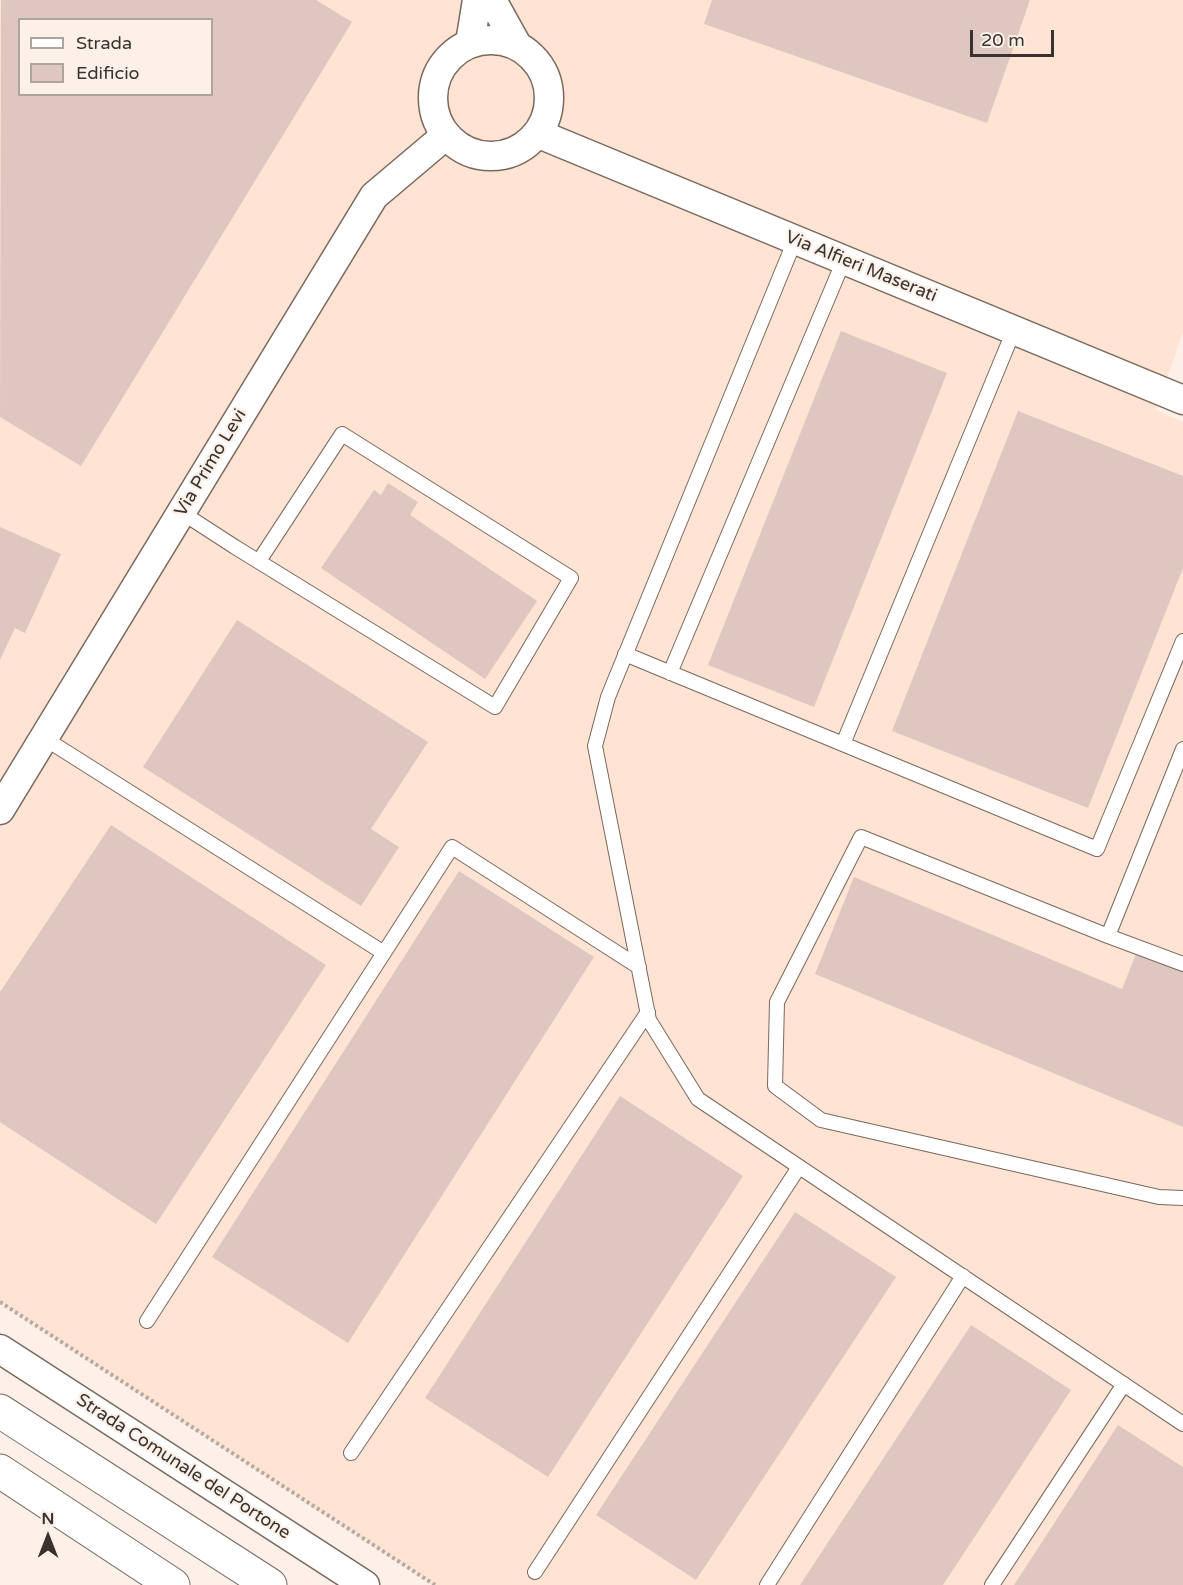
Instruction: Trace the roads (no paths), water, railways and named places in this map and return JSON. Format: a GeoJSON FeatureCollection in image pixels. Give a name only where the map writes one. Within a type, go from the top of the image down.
{"type":"FeatureCollection","features":[{"type":"Feature","properties":{"kind":"street"},"geometry":{"type":"LineString","coordinates":[[470,43],[477,0]]}},
{"type":"Feature","properties":{"kind":"street"},"geometry":{"type":"LineString","coordinates":[[492,0],[517,45]]}},
{"type":"Feature","properties":{"kind":"street"},"geometry":{"type":"LineString","coordinates":[[493,39],[517,45],[538,61],[550,87],[550,110],[539,134],[524,148],[496,157],[483,157],[458,147],[446,136],[436,119],[432,95],[438,72],[452,54],[470,43],[493,39]]}},
{"type":"Feature","properties":{"kind":"street","name":"Via Alfieri Maserati"},"geometry":{"type":"LineString","coordinates":[[539,134],[1014,330],[1182,396]]}},
{"type":"Feature","properties":{"kind":"street","name":"Via Primo Levi"},"geometry":{"type":"LineString","coordinates":[[0,810],[374,196],[446,136]]}},
{"type":"Feature","properties":{"kind":"street","name":"Strada Comunale del Portone"},"geometry":{"type":"LineString","coordinates":[[0,1349],[365,1585]]}},
{"type":"Feature","properties":{"kind":"street"},"geometry":{"type":"LineString","coordinates":[[0,1411],[270,1585]]}},
{"type":"Feature","properties":{"kind":"street"},"geometry":{"type":"LineString","coordinates":[[0,1471],[173,1585]]}},
{"type":"Feature","properties":{"kind":"lane"},"geometry":{"type":"LineString","coordinates":[[795,240],[608,697],[595,746],[649,1020],[698,1099],[1183,1424]]}},
{"type":"Feature","properties":{"kind":"lane"},"geometry":{"type":"LineString","coordinates":[[670,673],[844,260]]}},
{"type":"Feature","properties":{"kind":"lane"},"geometry":{"type":"LineString","coordinates":[[843,744],[1014,330]]}},
{"type":"Feature","properties":{"kind":"lane"},"geometry":{"type":"LineString","coordinates":[[181,512],[259,561],[495,707],[571,578],[342,434],[259,561]]}},
{"type":"Feature","properties":{"kind":"lane"},"geometry":{"type":"LineString","coordinates":[[625,654],[1097,849],[1183,641]]}},
{"type":"Feature","properties":{"kind":"lane"},"geometry":{"type":"LineString","coordinates":[[44,738],[384,953]]}},
{"type":"Feature","properties":{"kind":"lane"},"geometry":{"type":"LineString","coordinates":[[1108,936],[1183,749]]}},
{"type":"Feature","properties":{"kind":"lane"},"geometry":{"type":"LineString","coordinates":[[1183,964],[861,837],[777,1002],[775,1086],[821,1120],[1159,1197],[1183,1198]]}},
{"type":"Feature","properties":{"kind":"lane"},"geometry":{"type":"LineString","coordinates":[[147,1321],[452,847],[639,967]]}},
{"type":"Feature","properties":{"kind":"lane"},"geometry":{"type":"LineString","coordinates":[[351,1453],[648,1012]]}},
{"type":"Feature","properties":{"kind":"lane"},"geometry":{"type":"LineString","coordinates":[[535,1572],[799,1167]]}},
{"type":"Feature","properties":{"kind":"lane"},"geometry":{"type":"LineString","coordinates":[[766,1585],[963,1276]]}},
{"type":"Feature","properties":{"kind":"lane"},"geometry":{"type":"LineString","coordinates":[[992,1585],[1124,1384]]}}]}
